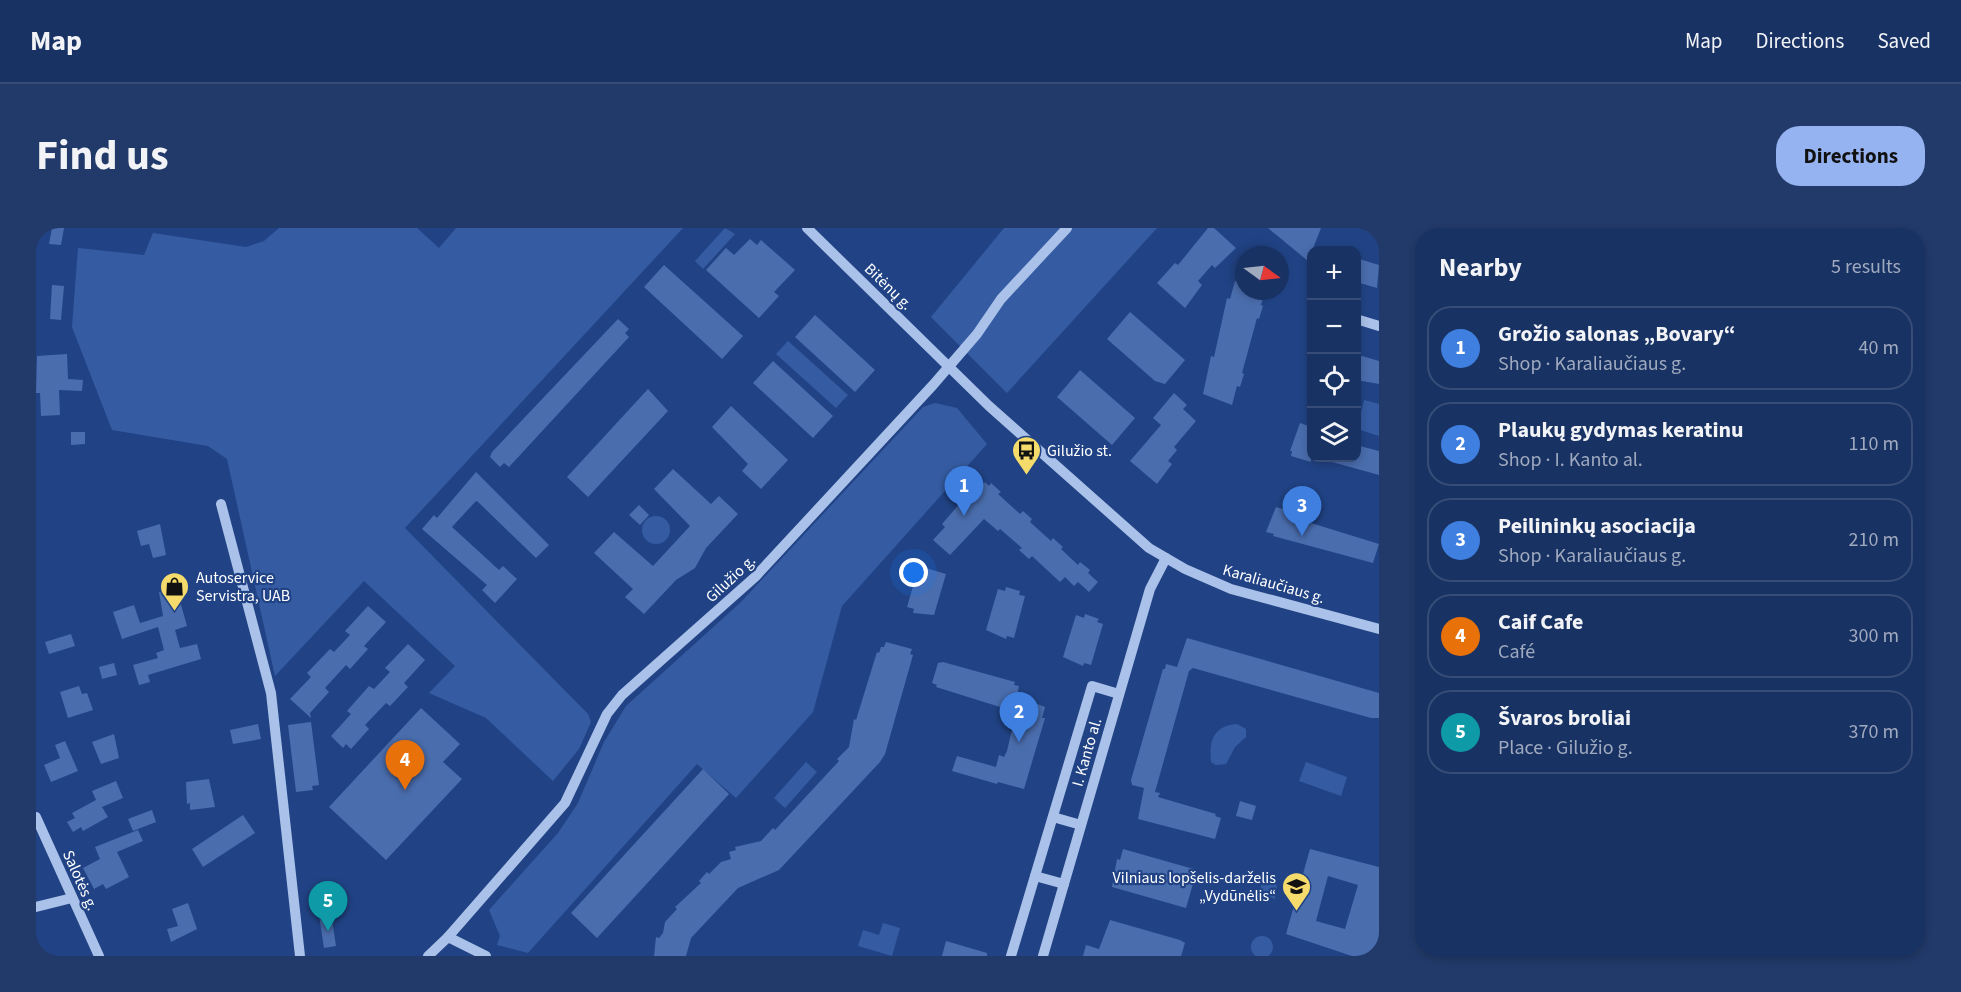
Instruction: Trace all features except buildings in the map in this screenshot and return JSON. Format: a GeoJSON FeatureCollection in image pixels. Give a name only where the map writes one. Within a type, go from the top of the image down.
{"type":"FeatureCollection","features":[{"type":"Feature","properties":{"kind":"street","name":"Bitėnų g."},"geometry":{"type":"LineString","coordinates":[[807,228],[949,366]]}},
{"type":"Feature","properties":{"kind":"street","name":"Gilužio g."},"geometry":{"type":"LineString","coordinates":[[428,956],[448,938],[565,803],[607,714],[622,694],[754,577],[949,366],[977,334],[1001,299],[1067,228]]}},
{"type":"Feature","properties":{"kind":"street"},"geometry":{"type":"LineString","coordinates":[[1361,321],[1379,326]]}},
{"type":"Feature","properties":{"kind":"street","name":"Karaliaučiaus g."},"geometry":{"type":"LineString","coordinates":[[949,366],[989,406],[1149,548],[1231,589],[1379,629]]}},
{"type":"Feature","properties":{"kind":"street"},"geometry":{"type":"LineString","coordinates":[[221,504],[271,693],[300,956]]}},
{"type":"Feature","properties":{"kind":"street","name":"I. Kanto al."},"geometry":{"type":"LineString","coordinates":[[1044,956],[1150,589],[1166,558]]}},
{"type":"Feature","properties":{"kind":"street","name":"I. Kanto al."},"geometry":{"type":"LineString","coordinates":[[1011,956],[1092,686],[1119,694]]}},
{"type":"Feature","properties":{"kind":"street","name":"Salotės g."},"geometry":{"type":"LineString","coordinates":[[36,817],[99,956]]}},
{"type":"Feature","properties":{"kind":"street"},"geometry":{"type":"LineString","coordinates":[[1053,817],[1081,825]]}},
{"type":"Feature","properties":{"kind":"street"},"geometry":{"type":"LineString","coordinates":[[1035,876],[1064,884]]}},
{"type":"Feature","properties":{"kind":"street"},"geometry":{"type":"LineString","coordinates":[[36,907],[72,898]]}},
{"type":"Feature","properties":{"kind":"street"},"geometry":{"type":"LineString","coordinates":[[448,938],[486,956]]}},
{"type":"Feature","properties":{"kind":"shaded area"},"geometry":{"type":"Polygon","coordinates":[[[279,228],[417,228],[439,248],[456,228],[683,228],[405,528],[588,714],[591,722],[579,749],[553,781],[486,718],[429,693],[455,666],[364,581],[275,676],[227,459],[208,446],[112,430],[72,327],[78,248],[144,255],[153,233],[246,247],[264,241],[279,228]]]}},
{"type":"Feature","properties":{"kind":"shaded area"},"geometry":{"type":"Polygon","coordinates":[[[725,228],[735,234],[703,269],[695,261],[725,228]]]}},
{"type":"Feature","properties":{"kind":"shaded area"},"geometry":{"type":"Polygon","coordinates":[[[1004,228],[1157,228],[1007,393],[931,317],[1004,228]]]}},
{"type":"Feature","properties":{"kind":"shaded area"},"geometry":{"type":"Polygon","coordinates":[[[788,341],[848,395],[836,408],[776,354],[788,341]]]}},
{"type":"Feature","properties":{"kind":"shaded area"},"geometry":{"type":"Polygon","coordinates":[[[1364,400],[1379,404],[1379,436],[1361,430],[1364,400]]]}},
{"type":"Feature","properties":{"kind":"shaded area"},"geometry":{"type":"Polygon","coordinates":[[[935,403],[957,408],[987,444],[842,606],[813,712],[736,798],[697,764],[528,953],[497,945],[500,936],[489,910],[558,833],[578,803],[604,742],[626,706],[741,602],[923,407],[935,403]]]}},
{"type":"Feature","properties":{"kind":"shaded area"},"geometry":{"type":"Polygon","coordinates":[[[656,516],[666,520],[670,530],[666,540],[656,544],[646,540],[642,530],[646,520],[656,516]]]}},
{"type":"Feature","properties":{"kind":"shaded area"},"geometry":{"type":"Polygon","coordinates":[[[1237,724],[1246,729],[1246,737],[1235,747],[1226,764],[1216,765],[1211,762],[1214,736],[1223,728],[1237,724]]]}},
{"type":"Feature","properties":{"kind":"shaded area"},"geometry":{"type":"Polygon","coordinates":[[[806,762],[817,772],[785,808],[774,798],[806,762]]]}},
{"type":"Feature","properties":{"kind":"shaded area"},"geometry":{"type":"Polygon","coordinates":[[[1306,762],[1347,777],[1341,796],[1299,781],[1306,762]]]}},
{"type":"Feature","properties":{"kind":"shaded area"},"geometry":{"type":"Polygon","coordinates":[[[1271,879],[1277,886],[1275,899],[1263,894],[1260,889],[1262,883],[1271,879]]]}},
{"type":"Feature","properties":{"kind":"shaded area"},"geometry":{"type":"Polygon","coordinates":[[[883,923],[900,928],[892,956],[858,946],[863,930],[879,935],[883,923]]]}},
{"type":"Feature","properties":{"kind":"shaded area"},"geometry":{"type":"Polygon","coordinates":[[[1262,936],[1270,939],[1273,947],[1270,955],[1262,958],[1254,955],[1251,947],[1254,939],[1262,936]]]}},
{"type":"Feature","properties":{"kind":"place","name":"Gilužio st."},"geometry":{"type":"Point","coordinates":[1026,476]}},
{"type":"Feature","properties":{"kind":"place","name":"Grožio salonas „Bovary“"},"geometry":{"type":"Point","coordinates":[964,516]}},
{"type":"Feature","properties":{"kind":"place","name":"Peilininkų asociacija"},"geometry":{"type":"Point","coordinates":[1302,536]}},
{"type":"Feature","properties":{"kind":"place","name":"Autoservice Servistra, UAB"},"geometry":{"type":"Point","coordinates":[175,612]}},
{"type":"Feature","properties":{"kind":"place","name":"Plaukų gydymas keratinu"},"geometry":{"type":"Point","coordinates":[1019,742]}},
{"type":"Feature","properties":{"kind":"place","name":"Caif Cafe"},"geometry":{"type":"Point","coordinates":[405,790]}},
{"type":"Feature","properties":{"kind":"place","name":"Vilniaus lopšelis-darželis „Vydūnėlis“"},"geometry":{"type":"Point","coordinates":[1297,912]}},
{"type":"Feature","properties":{"kind":"place","name":"Švaros broliai"},"geometry":{"type":"Point","coordinates":[328,931]}}]}
